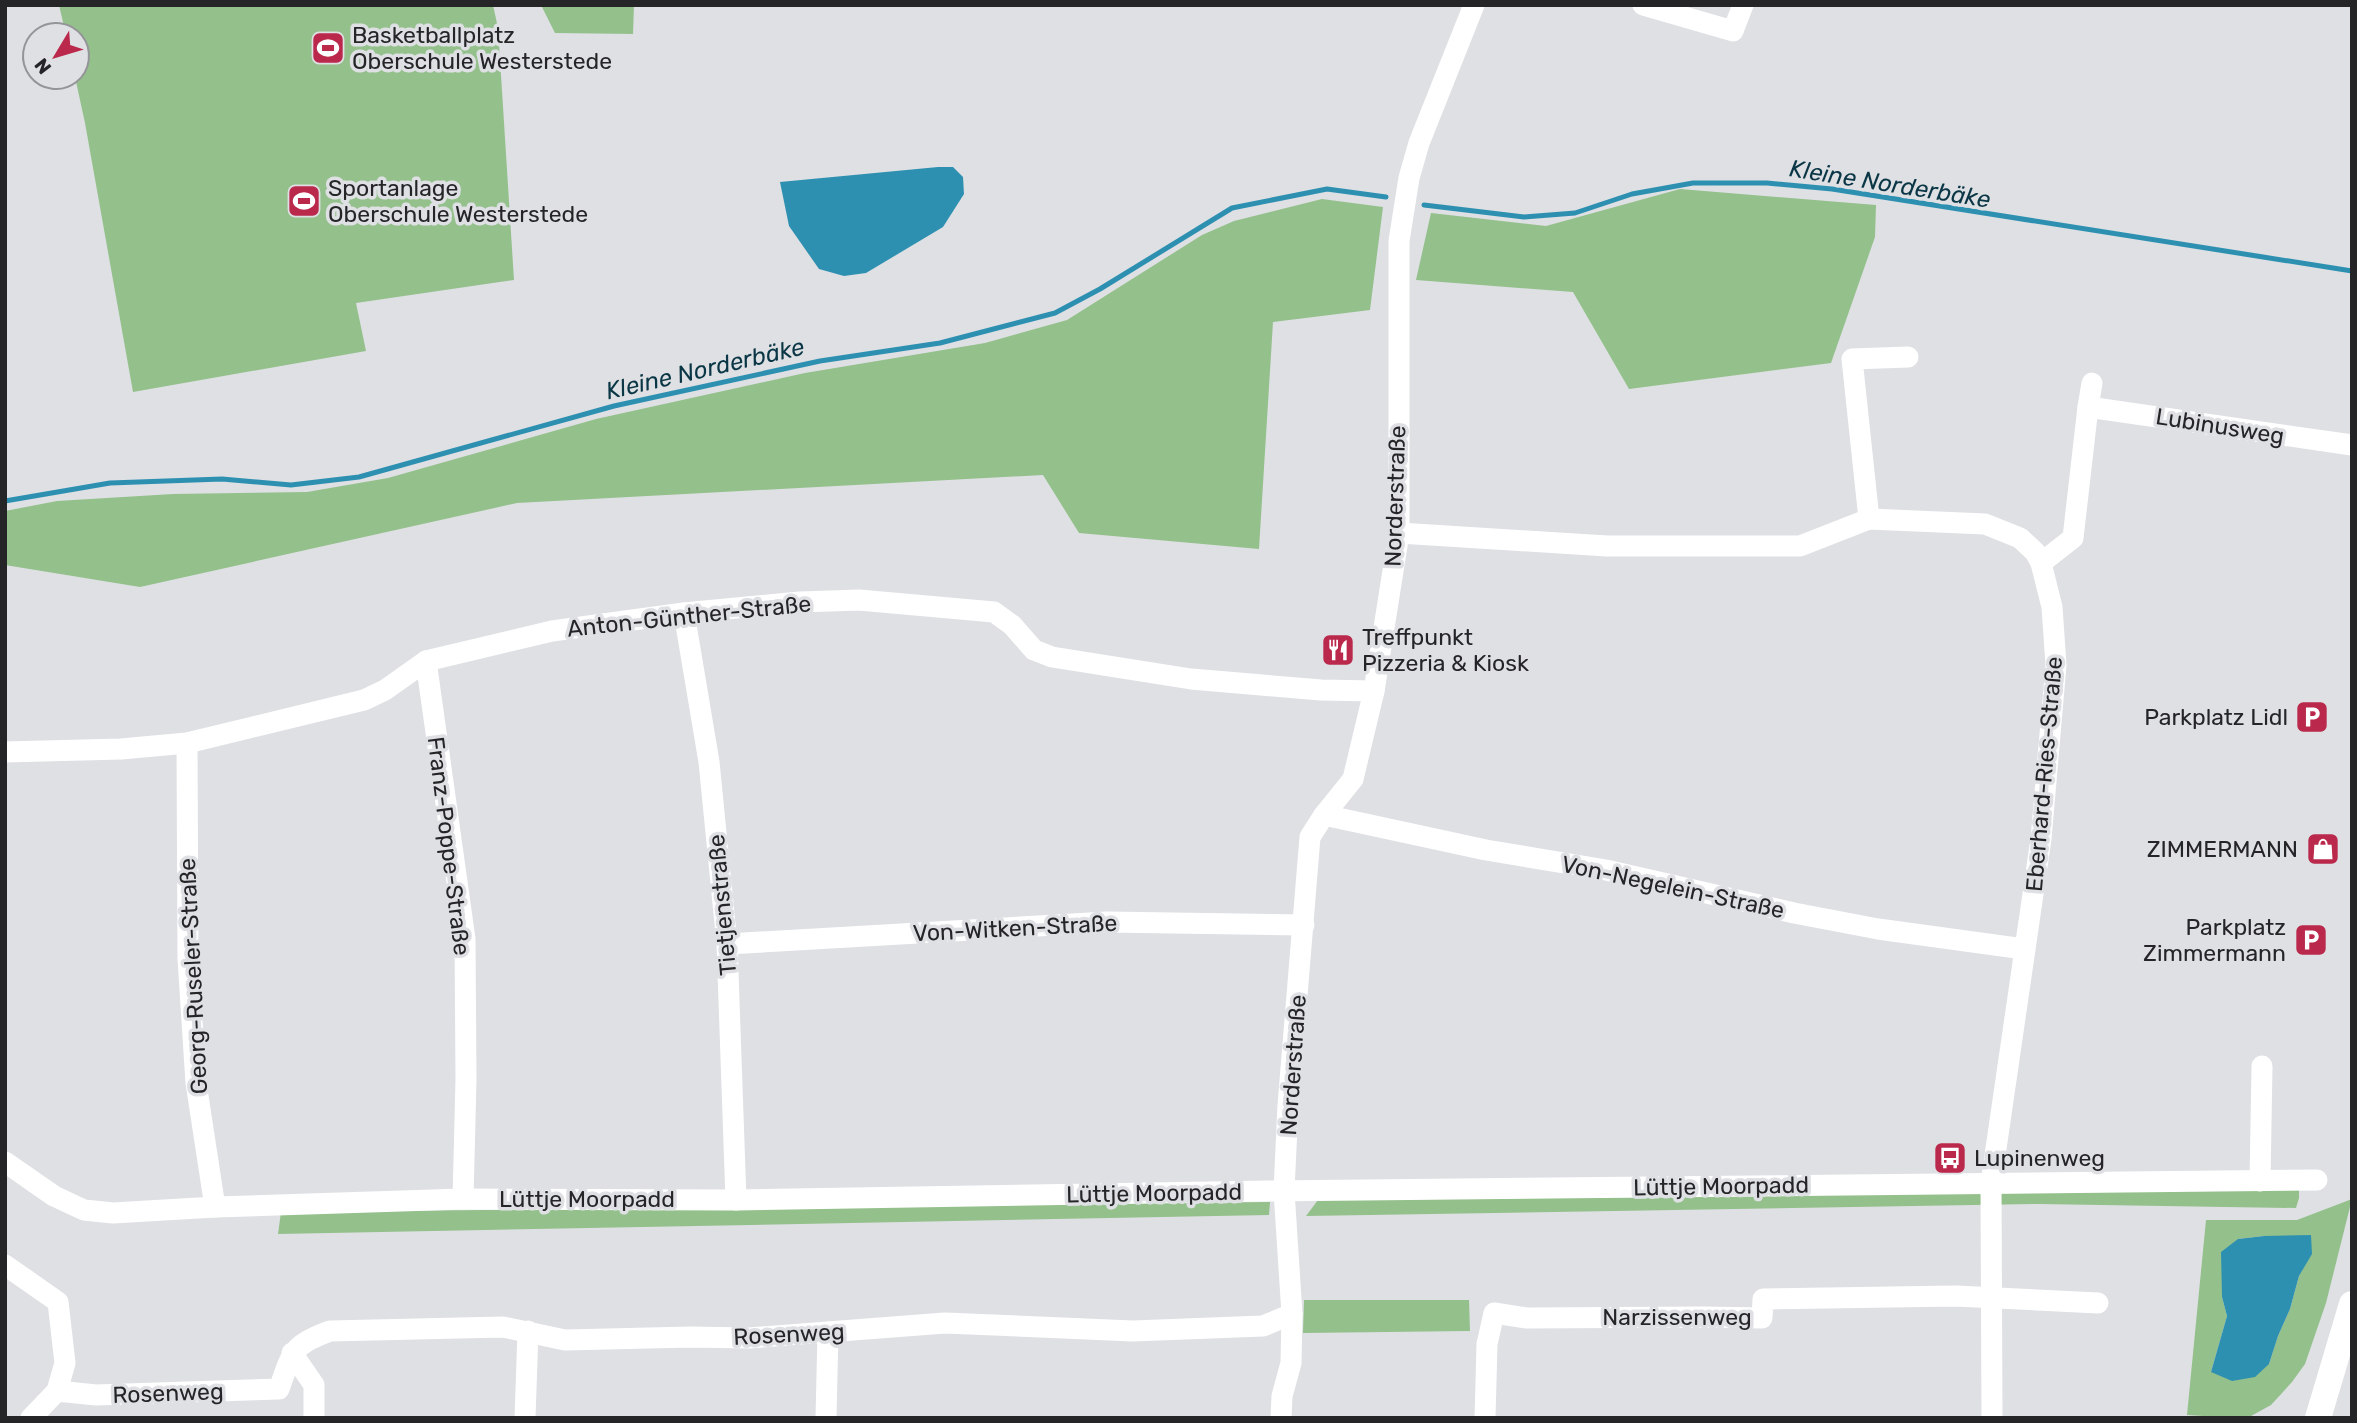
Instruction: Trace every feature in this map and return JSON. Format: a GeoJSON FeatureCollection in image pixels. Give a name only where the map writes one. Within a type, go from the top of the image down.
{"type":"FeatureCollection","features":[{"type":"Feature","properties":{"kind":"street","name":"Norderstraße"},"geometry":{"type":"LineString","coordinates":[[1282,1418],[1282,1396],[1291,1363],[1292,1314],[1284,1191],[1288,1105],[1310,838],[1324,815],[1353,779],[1374,691],[1399,533],[1399,241],[1409,178],[1419,143],[1474,5]]}},
{"type":"Feature","properties":{"kind":"street"},"geometry":{"type":"LineString","coordinates":[[1643,5],[1733,31],[1743,5]]}},
{"type":"Feature","properties":{"kind":"street"},"geometry":{"type":"LineString","coordinates":[[1869,519],[1852,359],[1908,357]]}},
{"type":"Feature","properties":{"kind":"street"},"geometry":{"type":"LineString","coordinates":[[2041,563],[2073,538],[2092,383]]}},
{"type":"Feature","properties":{"kind":"street","name":"Lubinusweg"},"geometry":{"type":"LineString","coordinates":[[2088,407],[2352,445]]}},
{"type":"Feature","properties":{"kind":"street","name":"Eberhard-Ries-Straße"},"geometry":{"type":"LineString","coordinates":[[1399,533],[1607,546],[1800,546],[1869,519],[1985,524],[2020,538],[2035,552],[2041,563],[2052,607],[2056,665],[2041,839],[1991,1183]]}},
{"type":"Feature","properties":{"kind":"street","name":"Anton-Günther-Straße"},"geometry":{"type":"LineString","coordinates":[[5,752],[187,743],[364,700],[385,690],[426,661],[552,631],[684,613],[800,602],[859,600],[969,608],[994,612],[1012,625],[1034,650],[1052,657],[1191,679],[1321,690],[1374,691]]}},
{"type":"Feature","properties":{"kind":"street","name":"Tietjenstraße"},"geometry":{"type":"LineString","coordinates":[[684,613],[709,762],[727,944],[736,1200]]}},
{"type":"Feature","properties":{"kind":"street","name":"Franz-Poppe-Straße"},"geometry":{"type":"LineString","coordinates":[[426,661],[465,939],[463,1199]]}},
{"type":"Feature","properties":{"kind":"street","name":"Georg-Ruseler-Straße"},"geometry":{"type":"LineString","coordinates":[[187,743],[188,959],[196,1083],[215,1207]]}},
{"type":"Feature","properties":{"kind":"street","name":"Von-Negelein-Straße"},"geometry":{"type":"LineString","coordinates":[[1324,815],[1486,850],[1606,870],[1794,914],[1878,929],[2024,949]]}},
{"type":"Feature","properties":{"kind":"street","name":"Von-Witken-Straße"},"geometry":{"type":"LineString","coordinates":[[727,944],[1107,922],[1304,925]]}},
{"type":"Feature","properties":{"kind":"street"},"geometry":{"type":"LineString","coordinates":[[2260,1181],[2262,1066]]}},
{"type":"Feature","properties":{"kind":"street","name":"Lüttje Moorpadd"},"geometry":{"type":"LineString","coordinates":[[5,1162],[54,1196],[84,1210],[113,1213],[463,1199],[736,1200],[2317,1180]]}},
{"type":"Feature","properties":{"kind":"street"},"geometry":{"type":"LineString","coordinates":[[1991,1183],[1992,1418]]}},
{"type":"Feature","properties":{"kind":"street"},"geometry":{"type":"LineString","coordinates":[[5,1265],[58,1302],[65,1363],[57,1391],[31,1418]]}},
{"type":"Feature","properties":{"kind":"street","name":"Narzissenweg"},"geometry":{"type":"LineString","coordinates":[[1485,1418],[1487,1344],[1494,1313],[1527,1318],[1762,1318],[1763,1299],[1929,1296],[1991,1298]]}},
{"type":"Feature","properties":{"kind":"street"},"geometry":{"type":"LineString","coordinates":[[1991,1298],[2098,1303]]}},
{"type":"Feature","properties":{"kind":"street"},"geometry":{"type":"LineString","coordinates":[[2318,1418],[2352,1304]]}},
{"type":"Feature","properties":{"kind":"street","name":"Rosenweg"},"geometry":{"type":"LineString","coordinates":[[57,1391],[96,1395],[279,1389],[292,1353],[309,1339],[330,1331],[503,1327],[565,1340],[749,1338],[945,1323],[1133,1331],[1263,1326],[1292,1314]]}},
{"type":"Feature","properties":{"kind":"street"},"geometry":{"type":"LineString","coordinates":[[525,1418],[528,1331]]}},
{"type":"Feature","properties":{"kind":"street"},"geometry":{"type":"LineString","coordinates":[[826,1418],[828,1332]]}},
{"type":"Feature","properties":{"kind":"street"},"geometry":{"type":"LineString","coordinates":[[292,1353],[314,1385],[314,1418]]}},
{"type":"Feature","properties":{"kind":"green space","name":"Sportanlage Oberschule Westerstede"},"geometry":{"type":"Polygon","coordinates":[[[59,5],[493,5],[498,28],[514,280],[356,303],[366,351],[133,392],[78,91],[91,91],[91,21],[63,21],[59,5]]]}},
{"type":"Feature","properties":{"kind":"green space"},"geometry":{"type":"Polygon","coordinates":[[[541,5],[634,5],[633,34],[555,33],[541,5]]]}},
{"type":"Feature","properties":{"kind":"green space"},"geometry":{"type":"Polygon","coordinates":[[[1680,189],[1876,205],[1875,237],[1831,363],[1629,389],[1573,292],[1416,280],[1431,213],[1546,226],[1680,189]]]}},
{"type":"Feature","properties":{"kind":"green space"},"geometry":{"type":"Polygon","coordinates":[[[1322,199],[1383,207],[1370,310],[1273,322],[1259,549],[1079,533],[1043,475],[517,503],[140,587],[5,565],[5,511],[57,501],[173,494],[307,492],[388,478],[596,419],[805,373],[985,343],[1067,320],[1202,235],[1234,221],[1322,199]]]}},
{"type":"Feature","properties":{"kind":"green space"},"geometry":{"type":"Polygon","coordinates":[[[2299,1185],[2296,1208],[2039,1204],[1306,1216],[1318,1200],[1767,1196],[2299,1185]]]}},
{"type":"Feature","properties":{"kind":"green space"},"geometry":{"type":"Polygon","coordinates":[[[2352,1199],[2326,1303],[2305,1364],[2271,1405],[2251,1416],[2236,1418],[2187,1415],[2206,1220],[2297,1220],[2352,1199]],[[2311,1236],[2238,1239],[2223,1279],[2222,1297],[2227,1316],[2211,1372],[2269,1364],[2290,1309],[2299,1276],[2311,1254],[2311,1236]]]}},
{"type":"Feature","properties":{"kind":"green space"},"geometry":{"type":"Polygon","coordinates":[[[1270,1202],[1269,1215],[278,1234],[281,1212],[1270,1202]]]}},
{"type":"Feature","properties":{"kind":"green space"},"geometry":{"type":"Polygon","coordinates":[[[1304,1300],[1469,1300],[1470,1331],[1303,1333],[1304,1300]]]}},
{"type":"Feature","properties":{"kind":"water"},"geometry":{"type":"Polygon","coordinates":[[[953,167],[963,177],[964,194],[943,227],[866,273],[844,276],[819,269],[789,226],[780,182],[953,167]]]}},
{"type":"Feature","properties":{"kind":"water"},"geometry":{"type":"Polygon","coordinates":[[[2311,1235],[2312,1254],[2299,1276],[2290,1309],[2269,1364],[2255,1377],[2232,1381],[2211,1372],[2227,1316],[2222,1297],[2221,1252],[2238,1239],[2311,1235]]]}},
{"type":"Feature","properties":{"kind":"waterway","name":"Kleine Norderbäke"},"geometry":{"type":"LineString","coordinates":[[1424,205],[1524,217],[1575,213],[1632,194],[1693,183],[1767,183],[1832,189],[2352,271]]}},
{"type":"Feature","properties":{"kind":"waterway","name":"Kleine Norderbäke"},"geometry":{"type":"LineString","coordinates":[[5,501],[110,483],[222,479],[291,485],[359,477],[614,406],[820,361],[940,343],[1055,313],[1100,289],[1232,208],[1327,189],[1386,197]]}},
{"type":"Feature","properties":{"kind":"place","name":"Basketballplatz Oberschule Westerstede"},"geometry":{"type":"Point","coordinates":[328,48]}},
{"type":"Feature","properties":{"kind":"place","name":"Sportanlage Oberschule Westerstede"},"geometry":{"type":"Point","coordinates":[304,201]}},
{"type":"Feature","properties":{"kind":"place","name":"Treffpunkt Pizzeria & Kiosk"},"geometry":{"type":"Point","coordinates":[1338,650]}},
{"type":"Feature","properties":{"kind":"place","name":"Parkplatz Lidl"},"geometry":{"type":"Point","coordinates":[2312,717]}},
{"type":"Feature","properties":{"kind":"place","name":"ZIMMERMANN"},"geometry":{"type":"Point","coordinates":[2323,849]}},
{"type":"Feature","properties":{"kind":"place","name":"Parkplatz Zimmermann"},"geometry":{"type":"Point","coordinates":[2311,940]}},
{"type":"Feature","properties":{"kind":"place","name":"Lupinenweg"},"geometry":{"type":"Point","coordinates":[1950,1158]}}]}
